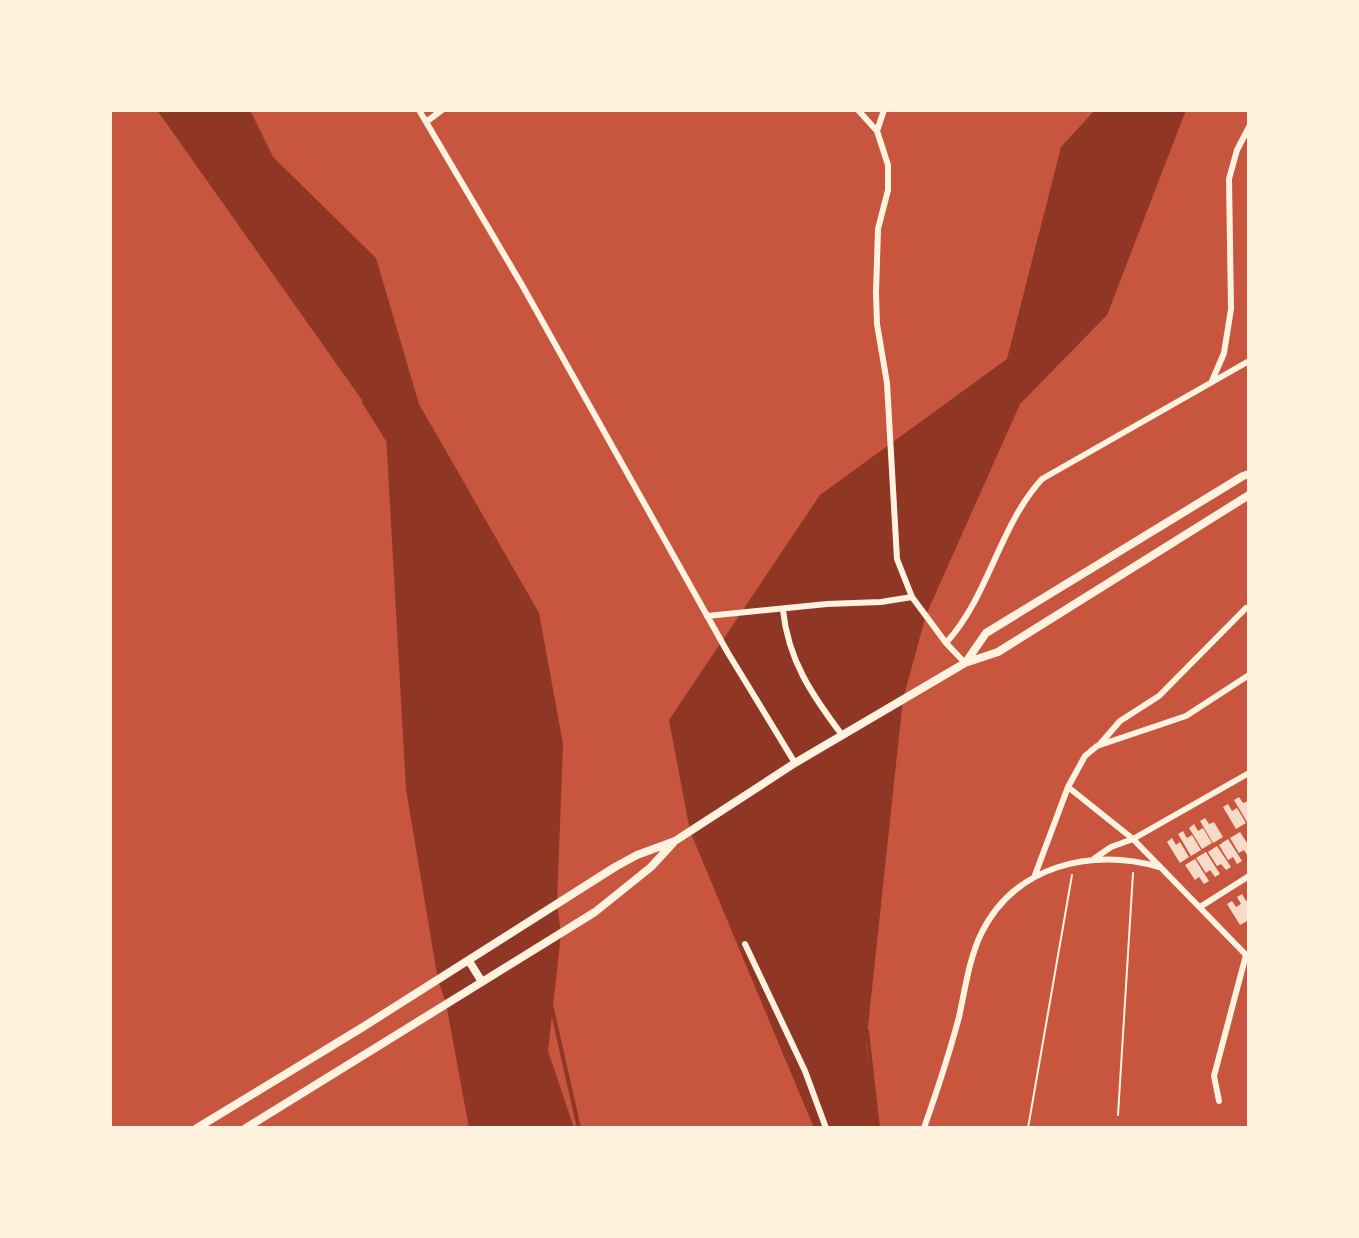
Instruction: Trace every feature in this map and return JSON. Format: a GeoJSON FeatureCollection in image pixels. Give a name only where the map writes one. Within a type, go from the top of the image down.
{"type":"FeatureCollection","features":[{"type":"Feature","properties":{"kind":"street"},"geometry":{"type":"LineString","coordinates":[[419,110],[522,285],[707,616],[795,763]]}},
{"type":"Feature","properties":{"kind":"street"},"geometry":{"type":"LineString","coordinates":[[426,122],[442,110]]}},
{"type":"Feature","properties":{"kind":"street"},"geometry":{"type":"LineString","coordinates":[[858,110],[877,131],[888,165],[888,190],[878,229],[877,324],[887,383],[897,559],[912,597],[965,663]]}},
{"type":"Feature","properties":{"kind":"street"},"geometry":{"type":"LineString","coordinates":[[877,131],[884,110]]}},
{"type":"Feature","properties":{"kind":"street"},"geometry":{"type":"LineString","coordinates":[[1212,381],[1224,353],[1231,309],[1229,179],[1237,150],[1249,127]]}},
{"type":"Feature","properties":{"kind":"street"},"geometry":{"type":"LineString","coordinates":[[946,643],[963,625],[1025,497],[1042,479],[1249,361]]}},
{"type":"Feature","properties":{"kind":"street"},"geometry":{"type":"LineString","coordinates":[[965,663],[986,633],[1125,546],[1249,474]]}},
{"type":"Feature","properties":{"kind":"street"},"geometry":{"type":"LineString","coordinates":[[197,1128],[469,961],[615,867],[675,841],[795,763],[965,663],[998,652],[1249,495]]}},
{"type":"Feature","properties":{"kind":"street"},"geometry":{"type":"LineString","coordinates":[[1125,546],[1136,565]]}},
{"type":"Feature","properties":{"kind":"street"},"geometry":{"type":"LineString","coordinates":[[707,616],[912,597]]}},
{"type":"Feature","properties":{"kind":"street"},"geometry":{"type":"LineString","coordinates":[[1035,875],[1068,787],[1085,756],[1120,721],[1159,696],[1246,608]]}},
{"type":"Feature","properties":{"kind":"street"},"geometry":{"type":"LineString","coordinates":[[783,610],[785,637],[792,655],[803,678],[842,735]]}},
{"type":"Feature","properties":{"kind":"street"},"geometry":{"type":"LineString","coordinates":[[1097,746],[1186,716],[1249,675]]}},
{"type":"Feature","properties":{"kind":"street"},"geometry":{"type":"LineString","coordinates":[[1092,860],[1249,773]]}},
{"type":"Feature","properties":{"kind":"street"},"geometry":{"type":"LineString","coordinates":[[1068,787],[1133,839],[1247,957],[1214,1076],[1219,1101]]}},
{"type":"Feature","properties":{"kind":"street"},"geometry":{"type":"LineString","coordinates":[[246,1128],[561,934],[626,890],[675,841]]}},
{"type":"Feature","properties":{"kind":"street"},"geometry":{"type":"LineString","coordinates":[[924,1128],[948,1058],[981,934],[1004,902],[1035,875],[1074,862],[1134,860],[1159,867]]}},
{"type":"Feature","properties":{"kind":"street"},"geometry":{"type":"LineString","coordinates":[[1200,907],[1249,876]]}},
{"type":"Feature","properties":{"kind":"street"},"geometry":{"type":"LineString","coordinates":[[745,944],[805,1071],[826,1128]]}},
{"type":"Feature","properties":{"kind":"street"},"geometry":{"type":"LineString","coordinates":[[469,961],[482,982]]}},
{"type":"Feature","properties":{"kind":"path"},"geometry":{"type":"LineString","coordinates":[[1118,1115],[1134,860]]}},
{"type":"Feature","properties":{"kind":"path"},"geometry":{"type":"LineString","coordinates":[[1028,1128],[1074,862]]}},
{"type":"Feature","properties":{"kind":"shaded area"},"geometry":{"type":"Polygon","coordinates":[[[157,110],[250,110],[273,157],[376,258],[419,404],[539,613],[563,744],[557,904],[561,934],[548,1051],[574,1128],[469,1128],[446,1003],[438,980],[406,789],[386,434],[157,110]]]}},
{"type":"Feature","properties":{"kind":"shaded area"},"geometry":{"type":"Polygon","coordinates":[[[1095,110],[1186,110],[1107,315],[1020,404],[926,615],[903,699],[866,1045],[878,1128],[814,1128],[690,831],[669,720],[820,495],[1007,359],[1061,147],[1095,110]]]}},
{"type":"Feature","properties":{"kind":"building"},"geometry":{"type":"Polygon","coordinates":[[[1239,797],[1243,803],[1249,803],[1247,822],[1234,800],[1239,797]]]}},
{"type":"Feature","properties":{"kind":"building"},"geometry":{"type":"Polygon","coordinates":[[[1228,804],[1232,811],[1237,808],[1246,823],[1236,829],[1223,807],[1228,804]]]}},
{"type":"Feature","properties":{"kind":"building"},"geometry":{"type":"Polygon","coordinates":[[[1205,818],[1209,824],[1214,822],[1223,837],[1213,843],[1200,821],[1205,818]]]}},
{"type":"Feature","properties":{"kind":"building"},"geometry":{"type":"Polygon","coordinates":[[[1194,824],[1198,831],[1203,828],[1212,843],[1202,849],[1189,828],[1194,824]]]}},
{"type":"Feature","properties":{"kind":"building"},"geometry":{"type":"Polygon","coordinates":[[[1183,831],[1187,838],[1192,835],[1201,850],[1191,856],[1178,834],[1183,831]]]}},
{"type":"Feature","properties":{"kind":"building"},"geometry":{"type":"Polygon","coordinates":[[[1240,832],[1249,846],[1249,858],[1244,850],[1239,853],[1230,838],[1240,832]]]}},
{"type":"Feature","properties":{"kind":"building"},"geometry":{"type":"Polygon","coordinates":[[[1172,838],[1176,845],[1180,842],[1189,857],[1180,863],[1167,842],[1172,838]]]}},
{"type":"Feature","properties":{"kind":"building"},"geometry":{"type":"Polygon","coordinates":[[[1228,839],[1242,861],[1237,864],[1233,857],[1228,860],[1219,845],[1228,839]]]}},
{"type":"Feature","properties":{"kind":"building"},"geometry":{"type":"Polygon","coordinates":[[[1217,846],[1231,867],[1226,870],[1221,864],[1217,866],[1208,852],[1217,846]]]}},
{"type":"Feature","properties":{"kind":"building"},"geometry":{"type":"Polygon","coordinates":[[[1206,852],[1220,874],[1215,877],[1210,870],[1206,873],[1196,858],[1206,852]]]}},
{"type":"Feature","properties":{"kind":"building"},"geometry":{"type":"Polygon","coordinates":[[[1195,859],[1209,881],[1204,884],[1199,877],[1195,880],[1185,865],[1195,859]]]}},
{"type":"Feature","properties":{"kind":"building"},"geometry":{"type":"Polygon","coordinates":[[[1242,894],[1246,901],[1249,899],[1249,920],[1240,925],[1227,904],[1232,901],[1236,907],[1241,904],[1237,897],[1242,894]]]}},
{"type":"Feature","properties":{"kind":"waterway"},"geometry":{"type":"LineString","coordinates":[[364,402],[389,442]]}},
{"type":"Feature","properties":{"kind":"waterway"},"geometry":{"type":"LineString","coordinates":[[552,1009],[579,1128]]}},
{"type":"Feature","properties":{"kind":"waterway"},"geometry":{"type":"LineString","coordinates":[[867,1031],[878,1128]]}}]}
